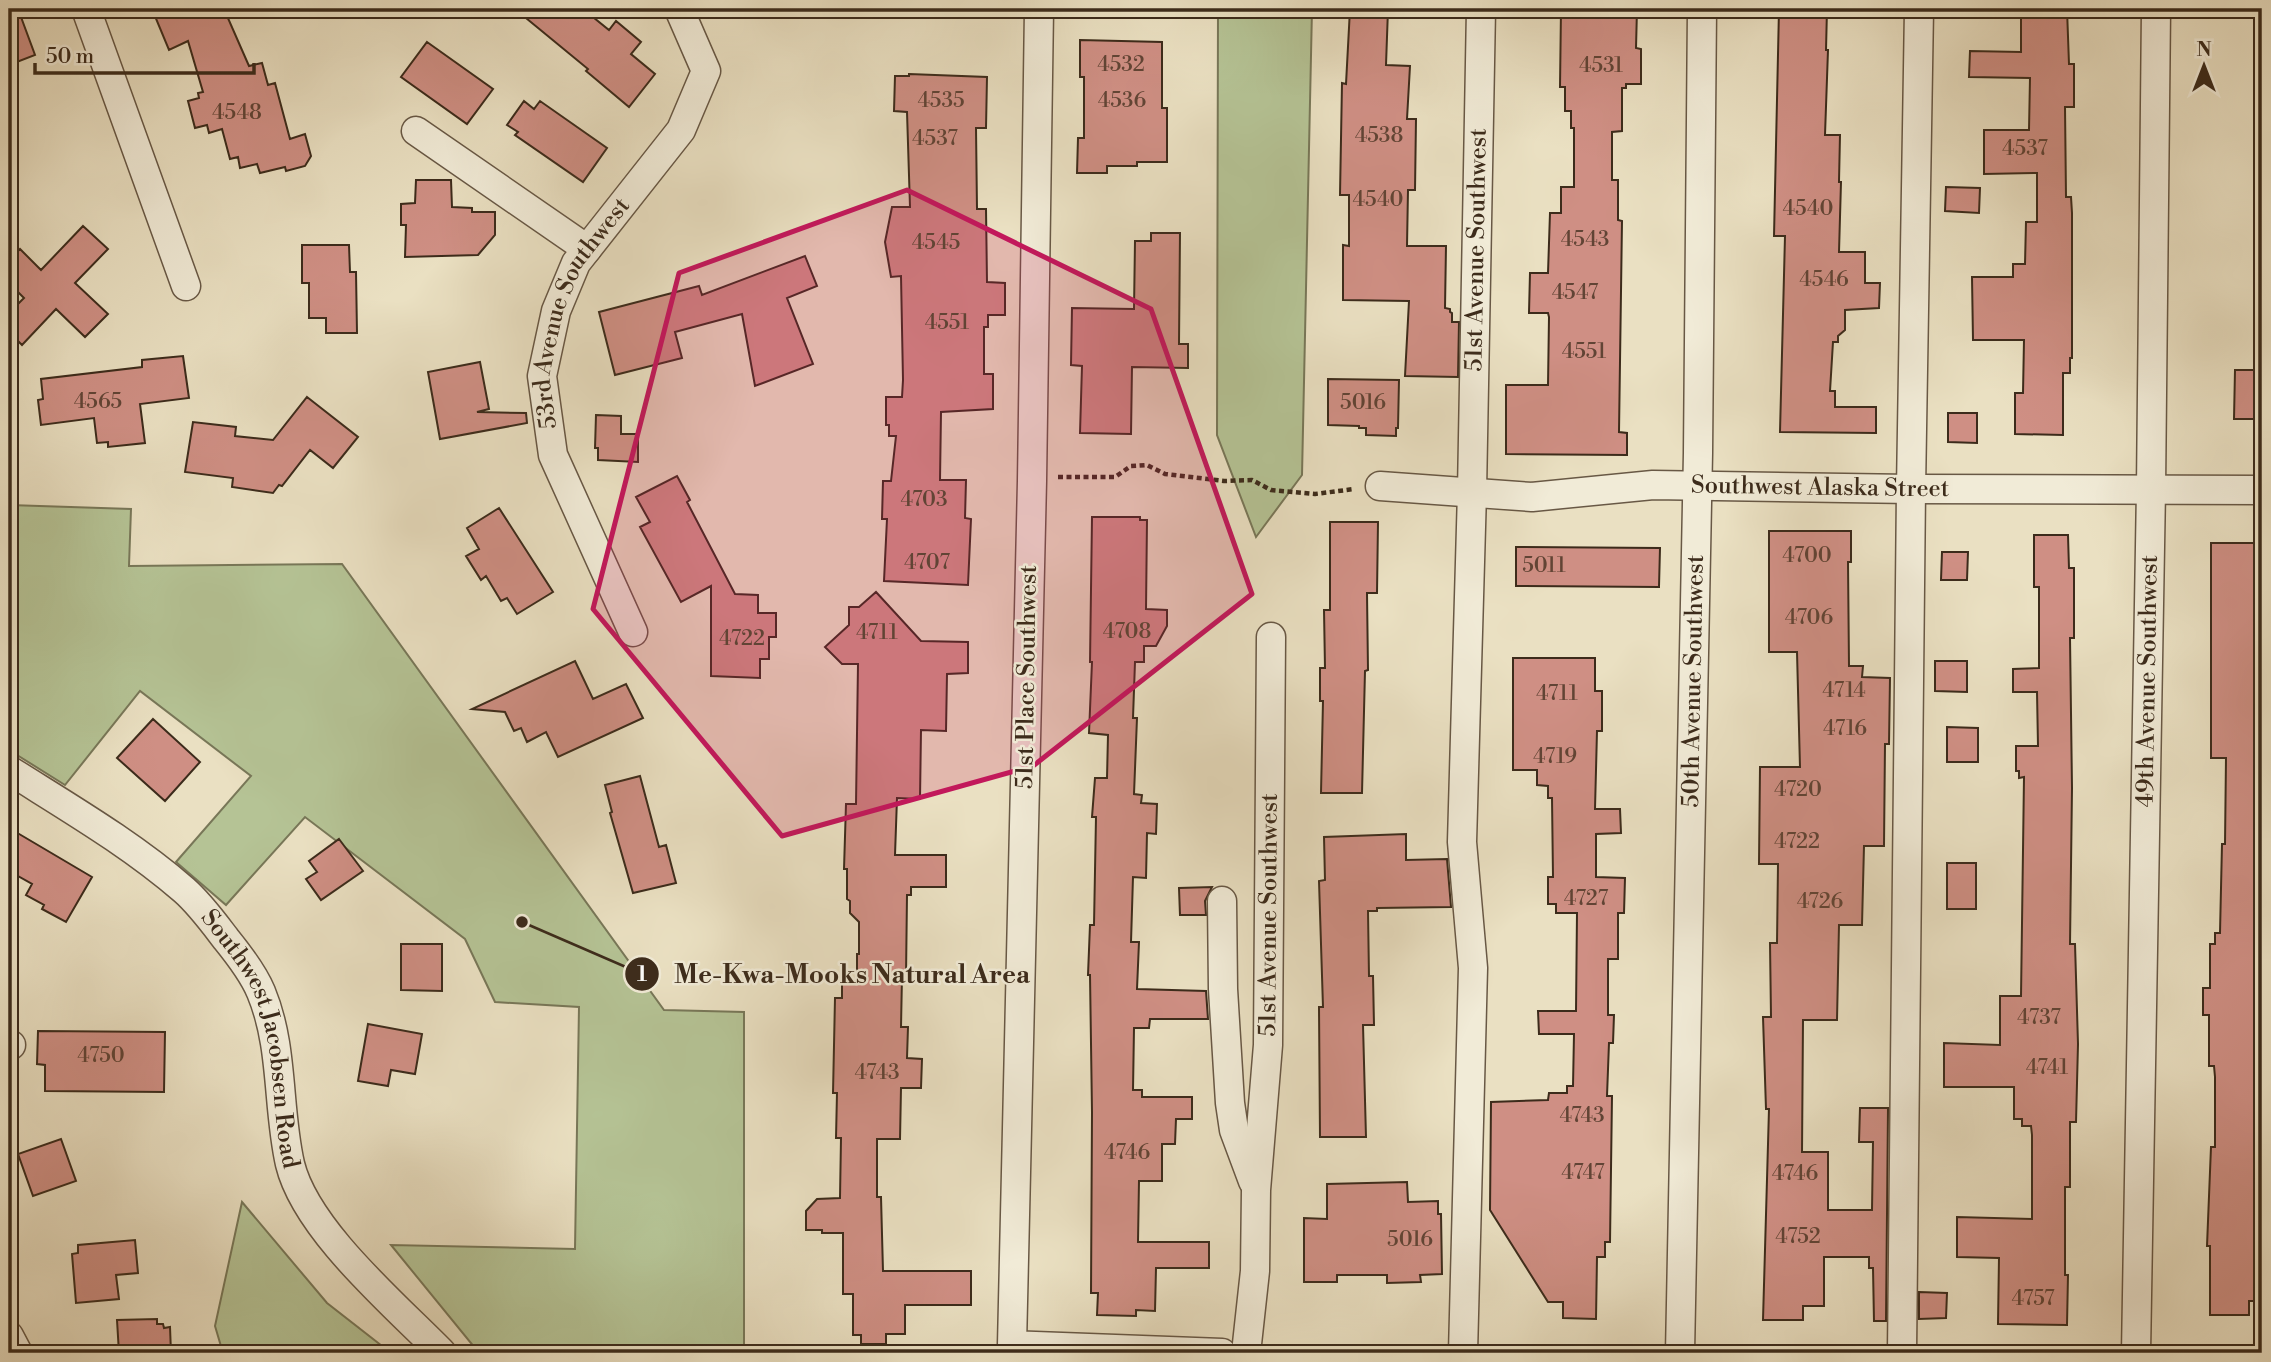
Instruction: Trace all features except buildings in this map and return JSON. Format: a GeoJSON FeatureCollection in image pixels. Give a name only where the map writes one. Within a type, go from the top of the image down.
{"type":"FeatureCollection","features":[{"type":"Feature","properties":{"kind":"street"},"geometry":{"type":"LineString","coordinates":[[86,9],[186,286]]}},
{"type":"Feature","properties":{"kind":"street","name":"53rd Avenue Southwest"},"geometry":{"type":"LineString","coordinates":[[633,632],[553,455],[542,376],[556,311],[576,263],[681,130],[706,71],[679,9]]}},
{"type":"Feature","properties":{"kind":"street","name":"51st Place Southwest"},"geometry":{"type":"LineString","coordinates":[[1039,9],[1032,481],[1012,1345],[1222,1353]]}},
{"type":"Feature","properties":{"kind":"street","name":"51st Avenue Southwest"},"geometry":{"type":"LineString","coordinates":[[1463,1353],[1473,968],[1462,842],[1481,9]]}},
{"type":"Feature","properties":{"kind":"street","name":"50th Avenue Southwest"},"geometry":{"type":"LineString","coordinates":[[1680,1353],[1697,485],[1702,9]]}},
{"type":"Feature","properties":{"kind":"street"},"geometry":{"type":"LineString","coordinates":[[1902,1353],[1919,9]]}},
{"type":"Feature","properties":{"kind":"street","name":"49th Avenue Southwest"},"geometry":{"type":"LineString","coordinates":[[2136,1353],[2151,489],[2155,9]]}},
{"type":"Feature","properties":{"kind":"street"},"geometry":{"type":"LineString","coordinates":[[416,131],[587,249]]}},
{"type":"Feature","properties":{"kind":"street","name":"Southwest Alaska Street"},"geometry":{"type":"LineString","coordinates":[[1380,486],[1532,497],[1653,485],[2262,490]]}},
{"type":"Feature","properties":{"kind":"street","name":"51st Avenue Southwest"},"geometry":{"type":"LineString","coordinates":[[1246,1353],[1255,1271],[1256,1190],[1268,1045],[1271,637]]}},
{"type":"Feature","properties":{"kind":"street","name":"Southwest Jacobsen Road"},"geometry":{"type":"LineString","coordinates":[[9,770],[125,844],[176,884],[212,921],[239,956],[261,991],[273,1032],[281,1076],[284,1135],[291,1168],[303,1199],[368,1279],[442,1353]]}},
{"type":"Feature","properties":{"kind":"street","name":"51st Avenue Southwest"},"geometry":{"type":"LineString","coordinates":[[1222,901],[1223,989],[1230,1103],[1234,1130],[1256,1190]]}},
{"type":"Feature","properties":{"kind":"street"},"geometry":{"type":"LineString","coordinates":[[9,1336],[18,1353]]}},
{"type":"Feature","properties":{"kind":"path"},"geometry":{"type":"LineString","coordinates":[[1048,477],[1115,477],[1130,466],[1147,465],[1165,474],[1224,481],[1252,480],[1271,490],[1315,494],[1380,486]]}},
{"type":"Feature","properties":{"kind":"highlighted area"},"geometry":{"type":"Polygon","coordinates":[[[907,190],[1151,309],[1252,594],[1033,766],[782,836],[593,609],[679,273],[907,190]]]}},
{"type":"Feature","properties":{"kind":"green space"},"geometry":{"type":"Polygon","coordinates":[[[1218,9],[1312,9],[1302,475],[1256,537],[1217,435],[1218,9]]]}},
{"type":"Feature","properties":{"kind":"green space"},"geometry":{"type":"Polygon","coordinates":[[[9,505],[131,509],[129,566],[342,564],[664,1010],[744,1012],[744,1353],[479,1353],[391,1245],[575,1249],[579,1007],[495,1002],[465,939],[305,817],[226,905],[176,862],[251,776],[140,691],[65,785],[9,750],[9,505]]]}},
{"type":"Feature","properties":{"kind":"green space"},"geometry":{"type":"Polygon","coordinates":[[[242,1202],[327,1303],[391,1353],[223,1353],[215,1326],[242,1202]]]}},
{"type":"Feature","properties":{"kind":"place","name":"Me-Kwa-Mooks Natural Area"},"geometry":{"type":"Point","coordinates":[522,922]}}]}
